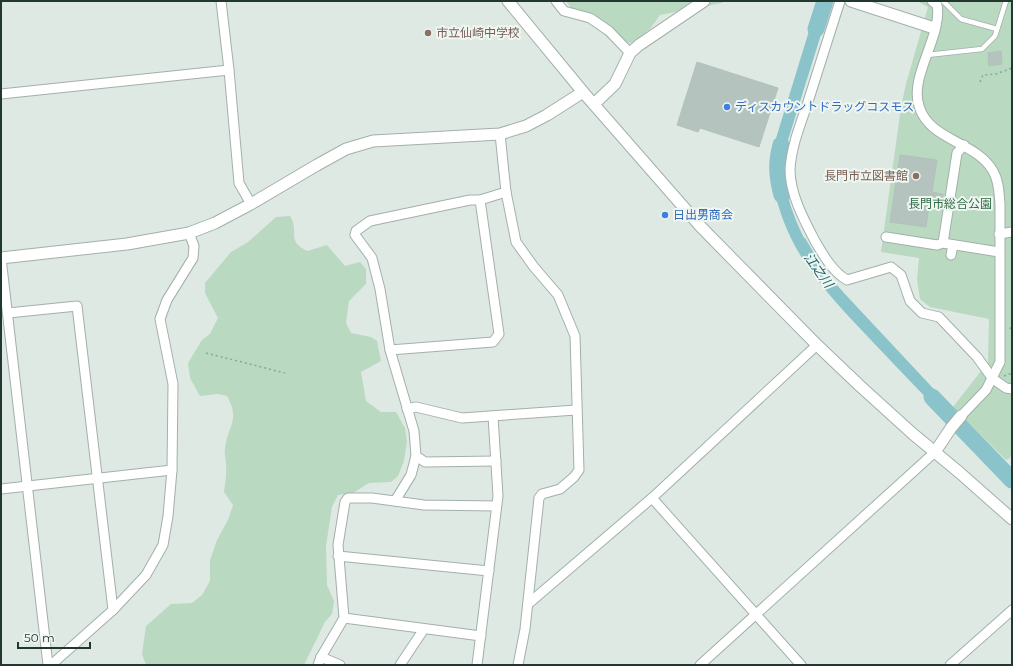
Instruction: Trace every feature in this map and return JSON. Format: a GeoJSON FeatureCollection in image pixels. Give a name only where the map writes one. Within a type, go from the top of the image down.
{"type":"FeatureCollection","features":[{"type":"Feature","properties":{"kind":"street"},"geometry":{"type":"LineString","coordinates":[[221,1],[230,70],[239,183],[251,204]]}},
{"type":"Feature","properties":{"kind":"street"},"geometry":{"type":"LineString","coordinates":[[508,1],[583,92],[701,227],[817,345],[912,434],[1012,519]]}},
{"type":"Feature","properties":{"kind":"street"},"geometry":{"type":"LineString","coordinates":[[556,1],[564,11],[590,18],[609,31],[630,53]]}},
{"type":"Feature","properties":{"kind":"street"},"geometry":{"type":"LineString","coordinates":[[594,104],[615,84],[630,53],[639,45],[704,1]]}},
{"type":"Feature","properties":{"kind":"street"},"geometry":{"type":"LineString","coordinates":[[840,1],[793,151],[790,170],[794,191],[800,209],[821,251],[840,276],[847,280],[891,267],[901,275],[910,301],[922,313],[939,317],[977,357],[993,379],[1006,388],[1012,389]]}},
{"type":"Feature","properties":{"kind":"street"},"geometry":{"type":"LineString","coordinates":[[851,1],[934,28]]}},
{"type":"Feature","properties":{"kind":"street"},"geometry":{"type":"LineString","coordinates":[[700,665],[935,452],[951,428],[986,390],[993,379],[1000,362],[999,189],[993,170],[981,157],[964,145],[934,129],[925,119],[919,107],[918,87],[938,11],[937,5],[932,1]]}},
{"type":"Feature","properties":{"kind":"street"},"geometry":{"type":"LineString","coordinates":[[1,94],[230,70]]}},
{"type":"Feature","properties":{"kind":"street"},"geometry":{"type":"LineString","coordinates":[[49,665],[26,487],[1,258],[128,244],[189,233],[215,223],[251,204],[346,149],[373,141],[500,134],[526,126],[547,115],[583,92]]}},
{"type":"Feature","properties":{"kind":"street"},"geometry":{"type":"LineString","coordinates":[[500,134],[506,192],[516,242],[534,267],[558,295],[575,336],[576,410],[579,470],[563,487],[542,494],[539,498],[528,604],[518,665]]}},
{"type":"Feature","properties":{"kind":"street"},"geometry":{"type":"LineString","coordinates":[[943,243],[957,153],[964,145]]}},
{"type":"Feature","properties":{"kind":"street"},"geometry":{"type":"LineString","coordinates":[[395,501],[411,475],[416,456],[414,431],[390,350],[380,289],[372,258],[355,235],[356,231],[370,221],[470,200],[480,200],[506,192]]}},
{"type":"Feature","properties":{"kind":"street"},"geometry":{"type":"LineString","coordinates":[[390,350],[493,342],[499,334],[480,200]]}},
{"type":"Feature","properties":{"kind":"street"},"geometry":{"type":"LineString","coordinates":[[999,234],[1012,232]]}},
{"type":"Feature","properties":{"kind":"street"},"geometry":{"type":"LineString","coordinates":[[49,665],[113,610],[146,575],[163,545],[168,516],[172,470],[173,384],[160,319],[167,300],[193,258],[194,246],[189,233]]}},
{"type":"Feature","properties":{"kind":"street"},"geometry":{"type":"LineString","coordinates":[[886,237],[937,245],[943,243],[999,252]]}},
{"type":"Feature","properties":{"kind":"street"},"geometry":{"type":"LineString","coordinates":[[951,255],[953,245]]}},
{"type":"Feature","properties":{"kind":"street"},"geometry":{"type":"LineString","coordinates":[[8,313],[77,306],[113,610]]}},
{"type":"Feature","properties":{"kind":"street"},"geometry":{"type":"LineString","coordinates":[[528,604],[652,498],[817,345]]}},
{"type":"Feature","properties":{"kind":"street"},"geometry":{"type":"LineString","coordinates":[[407,409],[416,407],[462,418],[576,410]]}},
{"type":"Feature","properties":{"kind":"street"},"geometry":{"type":"LineString","coordinates":[[477,665],[498,496],[493,416]]}},
{"type":"Feature","properties":{"kind":"street"},"geometry":{"type":"LineString","coordinates":[[416,456],[425,462],[496,461]]}},
{"type":"Feature","properties":{"kind":"street"},"geometry":{"type":"LineString","coordinates":[[1,490],[172,470]]}},
{"type":"Feature","properties":{"kind":"street"},"geometry":{"type":"LineString","coordinates":[[340,665],[319,661],[344,618],[338,545],[345,502],[348,498],[372,498],[424,505],[496,506]]}},
{"type":"Feature","properties":{"kind":"street"},"geometry":{"type":"LineString","coordinates":[[652,498],[801,665]]}},
{"type":"Feature","properties":{"kind":"street"},"geometry":{"type":"LineString","coordinates":[[338,556],[489,571]]}},
{"type":"Feature","properties":{"kind":"street"},"geometry":{"type":"LineString","coordinates":[[950,665],[1012,610]]}},
{"type":"Feature","properties":{"kind":"street"},"geometry":{"type":"LineString","coordinates":[[344,618],[481,636]]}},
{"type":"Feature","properties":{"kind":"street"},"geometry":{"type":"LineString","coordinates":[[400,665],[424,629]]}},
{"type":"Feature","properties":{"kind":"lane"},"geometry":{"type":"LineString","coordinates":[[943,1],[961,19],[997,29]]}},
{"type":"Feature","properties":{"kind":"lane"},"geometry":{"type":"LineString","coordinates":[[927,55],[982,49],[995,36],[1006,1]]}},
{"type":"Feature","properties":{"kind":"path"},"geometry":{"type":"LineString","coordinates":[[980,82],[983,75],[996,74],[1012,68]]}},
{"type":"Feature","properties":{"kind":"path"},"geometry":{"type":"LineString","coordinates":[[206,353],[285,373]]}},
{"type":"Feature","properties":{"kind":"path"},"geometry":{"type":"LineString","coordinates":[[1004,376],[1012,373]]}},
{"type":"Feature","properties":{"kind":"green space"},"geometry":{"type":"Polygon","coordinates":[[[566,1],[723,1],[722,3],[660,15],[650,29],[631,43],[610,40],[589,20],[572,9],[566,1]]]}},
{"type":"Feature","properties":{"kind":"green space","name":"長門市総合公園"},"geometry":{"type":"Polygon","coordinates":[[[917,1],[1012,1],[1012,451],[1010,458],[1006,460],[953,407],[988,362],[989,319],[930,307],[920,299],[917,279],[919,258],[881,252],[901,107],[928,7],[917,1]]]}},
{"type":"Feature","properties":{"kind":"green space"},"geometry":{"type":"Polygon","coordinates":[[[290,216],[293,221],[296,243],[300,247],[307,251],[327,245],[345,266],[360,262],[366,269],[366,284],[349,301],[346,323],[351,333],[371,337],[377,341],[381,361],[361,372],[366,401],[381,412],[396,412],[405,428],[407,442],[404,461],[398,476],[391,482],[369,483],[353,493],[338,495],[332,507],[326,546],[327,585],[334,601],[332,614],[325,622],[304,665],[146,665],[142,654],[146,626],[171,604],[192,603],[202,595],[210,581],[210,560],[217,540],[228,520],[233,505],[224,492],[226,441],[233,418],[231,405],[227,396],[218,394],[200,396],[190,378],[188,363],[202,340],[210,334],[218,318],[205,293],[205,283],[231,252],[248,242],[276,217],[290,216]]]}},
{"type":"Feature","properties":{"kind":"water"},"geometry":{"type":"Polygon","coordinates":[[[817,5],[829,9],[788,140],[784,167],[771,167],[773,148],[817,5]]]}},
{"type":"Feature","properties":{"kind":"water"},"geometry":{"type":"Polygon","coordinates":[[[771,173],[784,174],[791,207],[797,222],[804,238],[824,270],[945,401],[943,403],[950,411],[945,417],[851,319],[819,282],[806,264],[784,223],[771,173]]]}},
{"type":"Feature","properties":{"kind":"water"},"geometry":{"type":"Polygon","coordinates":[[[970,427],[1012,471],[1012,489],[962,436],[970,427]]]}},
{"type":"Feature","properties":{"kind":"building"},"geometry":{"type":"Polygon","coordinates":[[[1001,51],[1002,64],[989,66],[988,53],[1001,51]]]}},
{"type":"Feature","properties":{"kind":"building","name":"ディスカウントドラッグコスモス"},"geometry":{"type":"Polygon","coordinates":[[[697,62],[778,88],[759,147],[700,128],[698,132],[677,125],[697,62]]]}},
{"type":"Feature","properties":{"kind":"building","name":"長門市立図書館"},"geometry":{"type":"Polygon","coordinates":[[[900,155],[937,160],[932,192],[943,194],[941,208],[929,206],[926,227],[890,222],[900,155]]]}},
{"type":"Feature","properties":{"kind":"waterway","name":"江之川"},"geometry":{"type":"LineString","coordinates":[[816,29],[825,1]]}},
{"type":"Feature","properties":{"kind":"waterway","name":"江之川"},"geometry":{"type":"LineString","coordinates":[[781,145],[778,158],[778,170],[782,195]]}},
{"type":"Feature","properties":{"kind":"waterway","name":"江之川"},"geometry":{"type":"LineString","coordinates":[[932,397],[1012,480]]}},
{"type":"Feature","properties":{"kind":"place","name":"市立仙崎中学校"},"geometry":{"type":"Point","coordinates":[428,33]}},
{"type":"Feature","properties":{"kind":"place","name":"ディスカウントドラッグコスモス"},"geometry":{"type":"Point","coordinates":[727,107]}},
{"type":"Feature","properties":{"kind":"place","name":"長門市立図書館"},"geometry":{"type":"Point","coordinates":[916,176]}},
{"type":"Feature","properties":{"kind":"place","name":"日出男商会"},"geometry":{"type":"Point","coordinates":[665,215]}}]}
